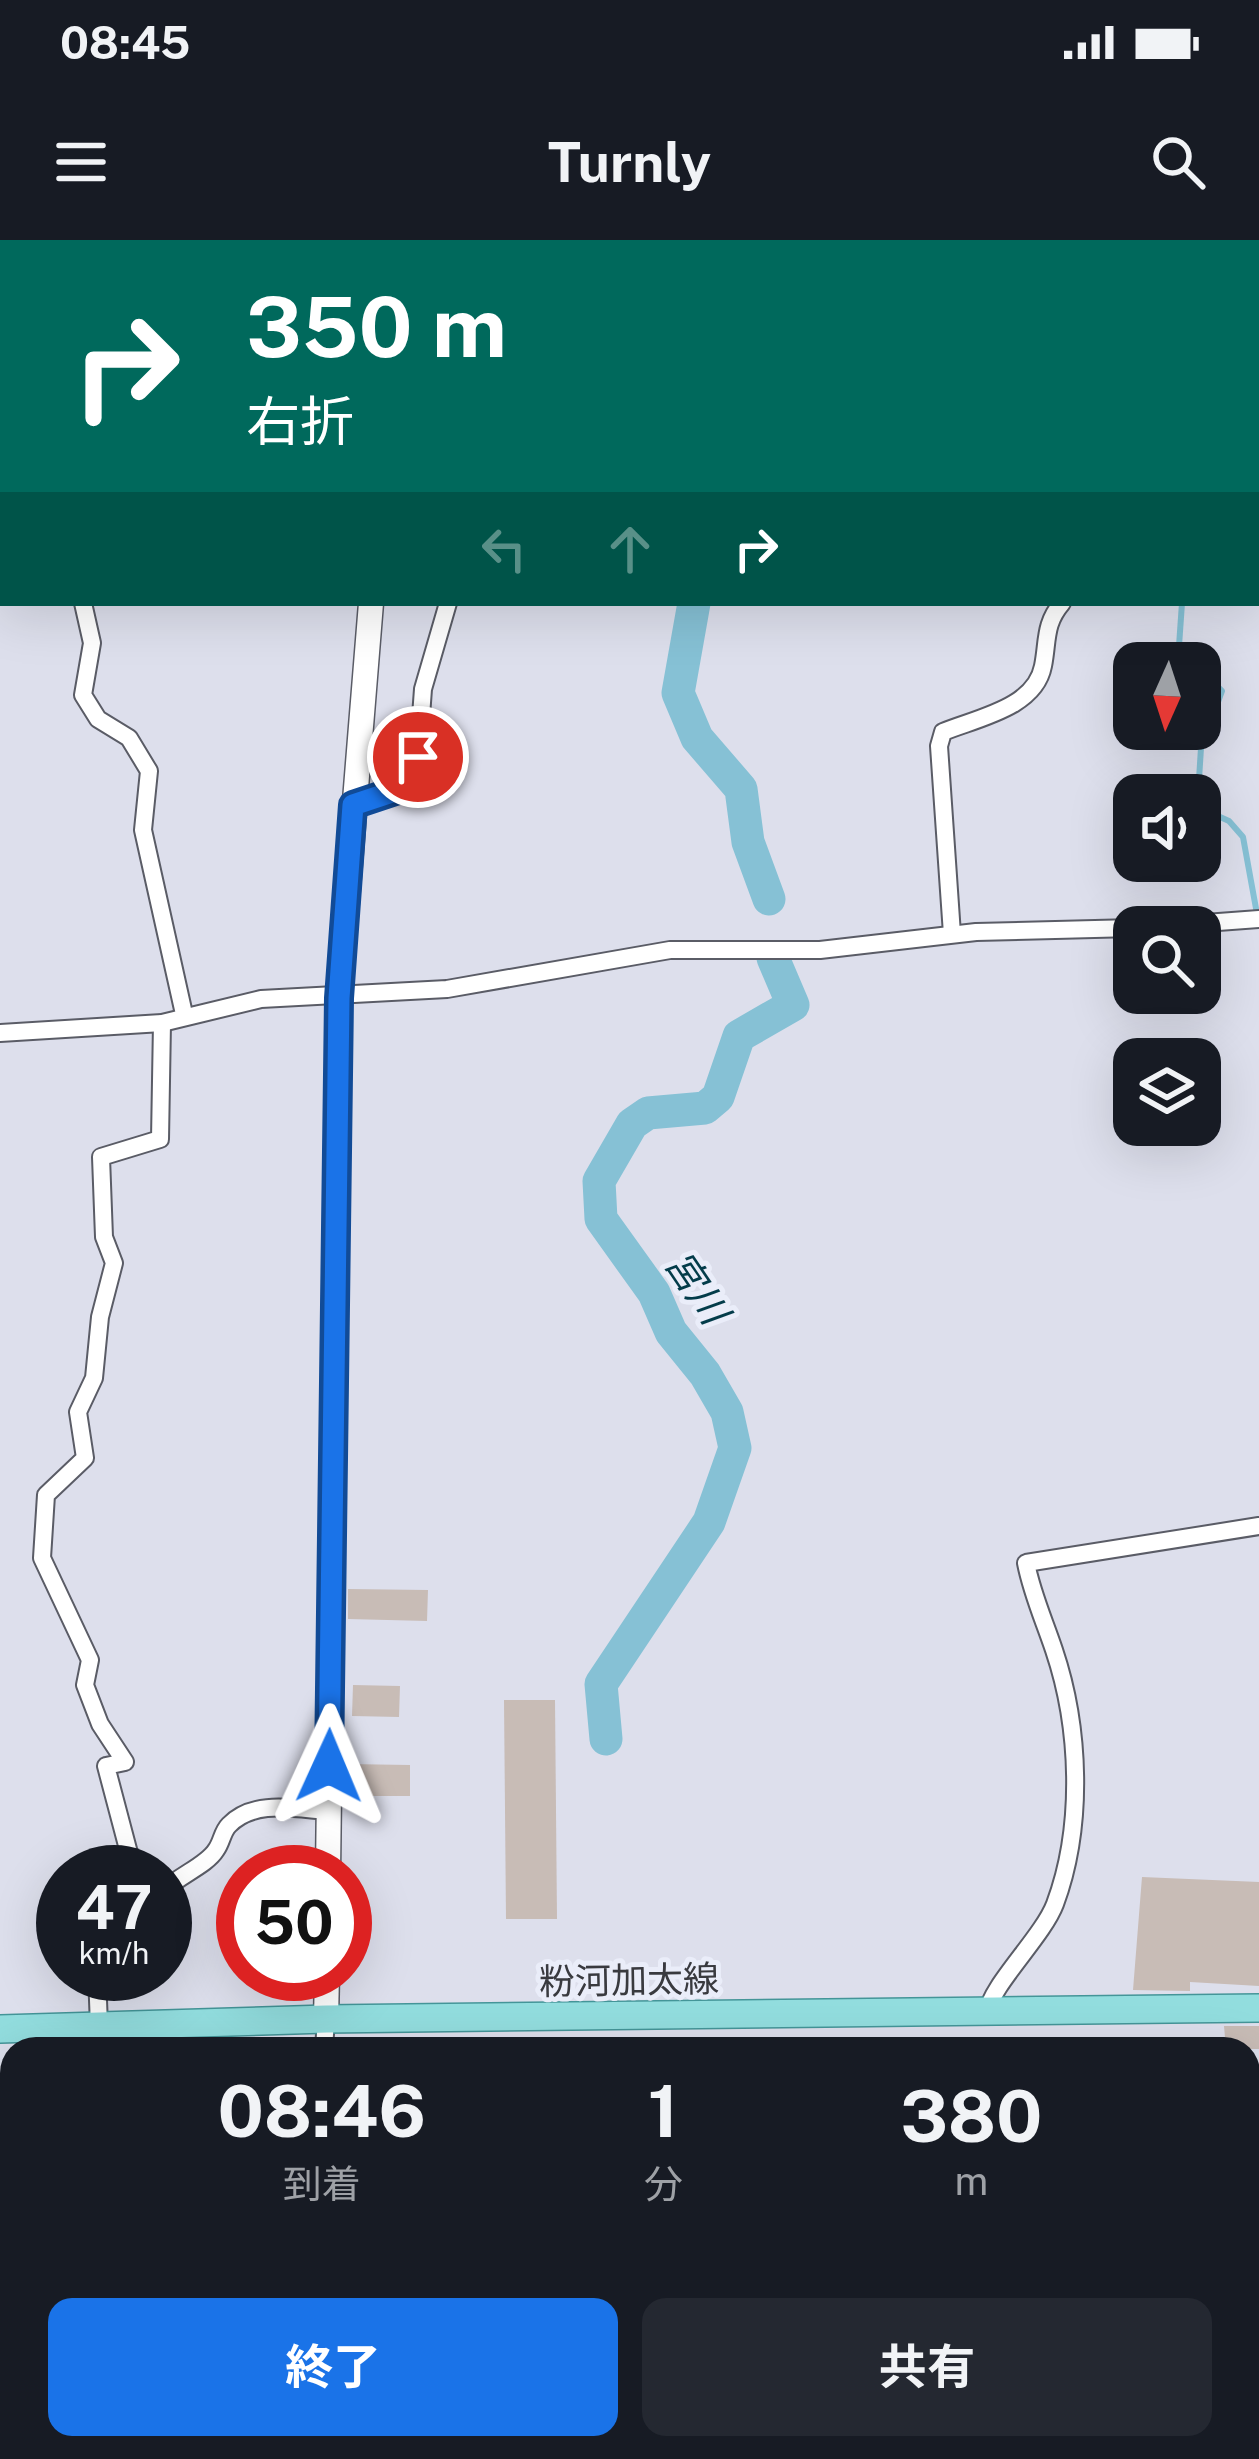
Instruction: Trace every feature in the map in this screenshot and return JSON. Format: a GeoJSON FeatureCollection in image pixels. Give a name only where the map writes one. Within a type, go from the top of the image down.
{"type":"FeatureCollection","features":[{"type":"Feature","properties":{"kind":"main road"},"geometry":{"type":"LineString","coordinates":[[328,1845],[339,998],[371,606]]}},
{"type":"Feature","properties":{"kind":"main road"},"geometry":{"type":"LineString","coordinates":[[326,2001],[326,2019]]}},
{"type":"Feature","properties":{"kind":"main road","name":"粉河加太線"},"geometry":{"type":"LineString","coordinates":[[0,2029],[326,2019],[1259,2008]]}},
{"type":"Feature","properties":{"kind":"street"},"geometry":{"type":"LineString","coordinates":[[84,606],[92,644],[83,695],[98,719],[129,738],[149,771],[142,830],[184,1014]]}},
{"type":"Feature","properties":{"kind":"street"},"geometry":{"type":"LineString","coordinates":[[353,805],[398,790],[418,757],[422,689],[447,606]]}},
{"type":"Feature","properties":{"kind":"street"},"geometry":{"type":"LineString","coordinates":[[952,934],[939,746],[943,733],[1012,705],[1034,687],[1043,670],[1050,616],[1059,606]]}},
{"type":"Feature","properties":{"kind":"street"},"geometry":{"type":"LineString","coordinates":[[1221,922],[1259,919]]}},
{"type":"Feature","properties":{"kind":"street"},"geometry":{"type":"LineString","coordinates":[[0,1034],[162,1023],[261,999],[339,998],[447,988],[670,950],[820,950],[952,934],[1113,929]]}},
{"type":"Feature","properties":{"kind":"street"},"geometry":{"type":"LineString","coordinates":[[127,1845],[106,1766],[125,1762],[100,1724],[85,1685],[90,1660],[42,1558],[46,1495],[85,1458],[78,1412],[94,1378],[100,1317],[114,1263],[104,1237],[101,1157],[160,1139],[162,1023]]}},
{"type":"Feature","properties":{"kind":"street"},"geometry":{"type":"LineString","coordinates":[[988,2011],[989,1997],[1024,1958],[1055,1906],[1065,1865],[1075,1768],[1066,1698],[1026,1563],[1259,1526]]}},
{"type":"Feature","properties":{"kind":"street"},"geometry":{"type":"LineString","coordinates":[[192,1866],[215,1853],[226,1827],[246,1813],[267,1807],[328,1810]]}},
{"type":"Feature","properties":{"kind":"street"},"geometry":{"type":"LineString","coordinates":[[98,2026],[100,2001]]}},
{"type":"Feature","properties":{"kind":"street"},"geometry":{"type":"LineString","coordinates":[[325,2037],[326,2019]]}},
{"type":"Feature","properties":{"kind":"building"},"geometry":{"type":"Polygon","coordinates":[[[348,1589],[428,1590],[427,1621],[348,1619],[348,1589]]]}},
{"type":"Feature","properties":{"kind":"building"},"geometry":{"type":"Polygon","coordinates":[[[353,1685],[400,1686],[399,1717],[352,1716],[353,1685]]]}},
{"type":"Feature","properties":{"kind":"building"},"geometry":{"type":"Polygon","coordinates":[[[504,1700],[555,1700],[557,1919],[506,1919],[504,1700]]]}},
{"type":"Feature","properties":{"kind":"building"},"geometry":{"type":"Polygon","coordinates":[[[347,1764],[410,1765],[410,1796],[347,1796],[347,1764]]]}},
{"type":"Feature","properties":{"kind":"building"},"geometry":{"type":"Polygon","coordinates":[[[1142,1877],[1259,1882],[1259,1986],[1190,1982],[1190,1991],[1133,1990],[1142,1877]]]}},
{"type":"Feature","properties":{"kind":"building"},"geometry":{"type":"Polygon","coordinates":[[[1224,2026],[1259,2026],[1259,2037],[1225,2037],[1224,2026]]]}},
{"type":"Feature","properties":{"kind":"waterway","name":"宮川"},"geometry":{"type":"LineString","coordinates":[[693,606],[678,693],[697,738],[741,789],[748,842],[769,899]]}},
{"type":"Feature","properties":{"kind":"waterway"},"geometry":{"type":"LineString","coordinates":[[1179,642],[1182,606]]}},
{"type":"Feature","properties":{"kind":"waterway"},"geometry":{"type":"LineString","coordinates":[[1221,690],[1221,694]]}},
{"type":"Feature","properties":{"kind":"waterway"},"geometry":{"type":"LineString","coordinates":[[1199,774],[1201,750]]}},
{"type":"Feature","properties":{"kind":"waterway"},"geometry":{"type":"LineString","coordinates":[[1221,817],[1243,837],[1257,914]]}},
{"type":"Feature","properties":{"kind":"waterway","name":"宮川"},"geometry":{"type":"LineString","coordinates":[[606,1739],[601,1684],[709,1522],[735,1448],[727,1412],[705,1374],[671,1332],[654,1293],[601,1219],[599,1181],[632,1124],[648,1113],[705,1108],[718,1097],[739,1036],[793,1005],[773,958]]}},
{"type":"Feature","properties":{"kind":"route"},"geometry":{"type":"LineString","coordinates":[[329,1766],[332,1271],[339,998],[353,805],[398,790],[418,757]]}}]}
